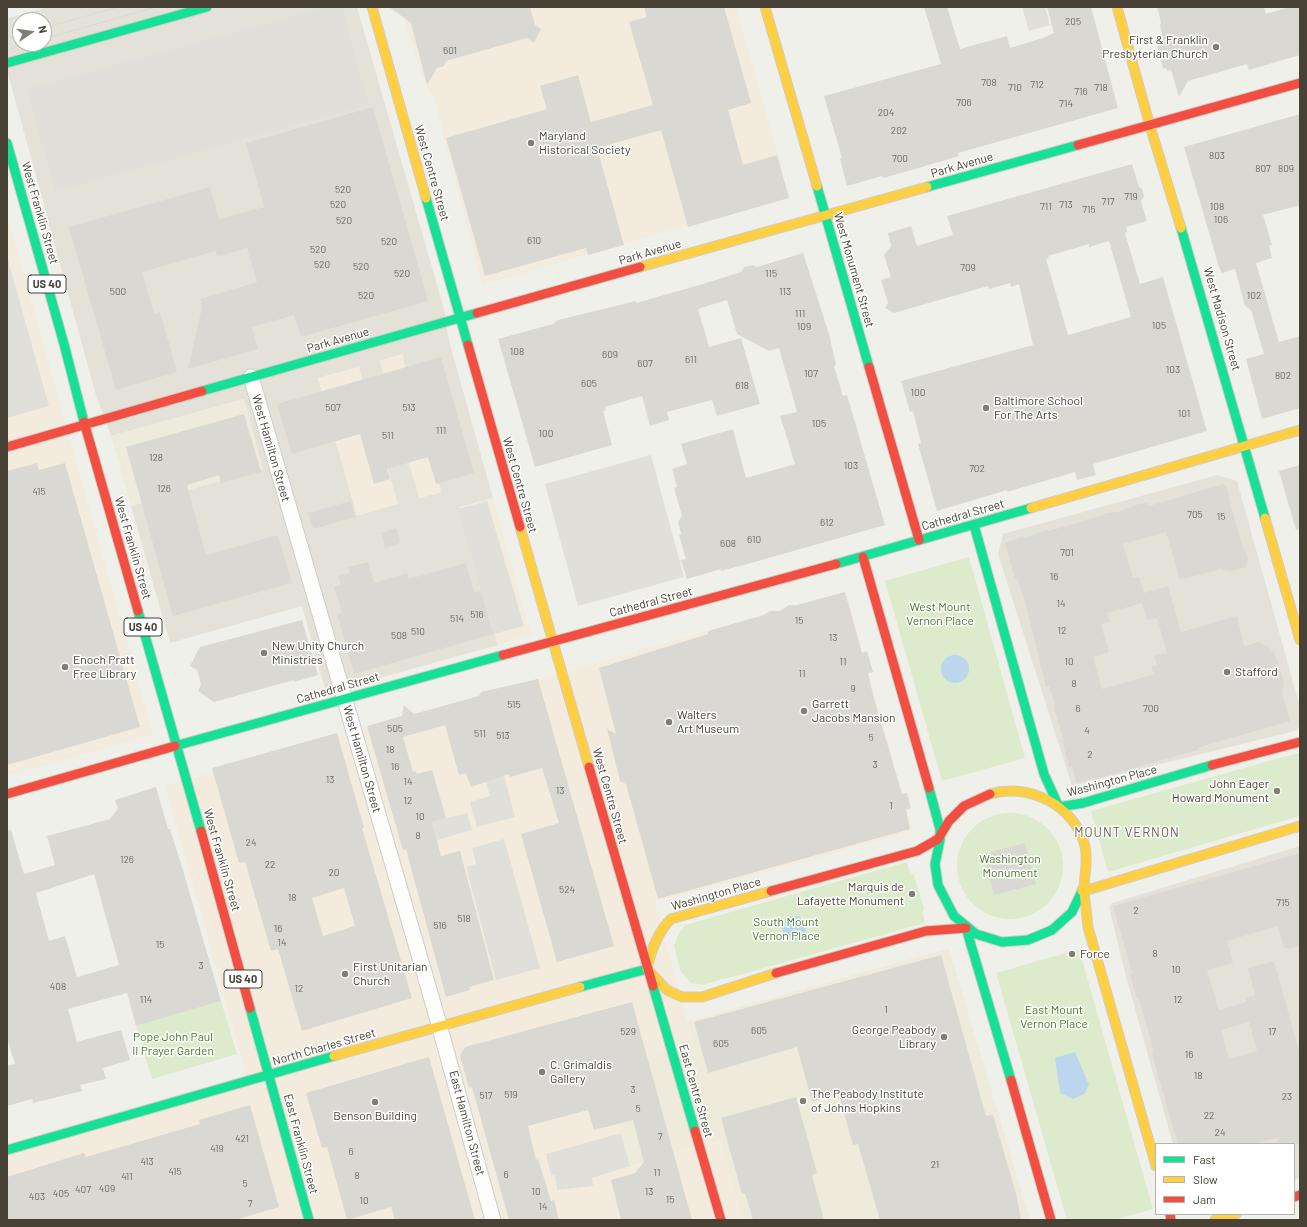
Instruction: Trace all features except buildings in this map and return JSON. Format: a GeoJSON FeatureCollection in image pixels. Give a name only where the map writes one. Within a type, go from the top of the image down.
{"type":"FeatureCollection","features":[{"type":"Feature","properties":{"kind":"main road"},"geometry":{"type":"LineString","coordinates":[[7,63],[207,7]]}},
{"type":"Feature","properties":{"kind":"main road","name":"West Centre Street"},"geometry":{"type":"LineString","coordinates":[[372,7],[552,642],[647,969]]}},
{"type":"Feature","properties":{"kind":"main road","name":"West Monument Street"},"geometry":{"type":"LineString","coordinates":[[765,7],[919,540]]}},
{"type":"Feature","properties":{"kind":"main road","name":"West Madison Street"},"geometry":{"type":"LineString","coordinates":[[1117,7],[1150,126],[1199,285],[1246,446],[1300,640]]}},
{"type":"Feature","properties":{"kind":"main road","name":"Park Avenue"},"geometry":{"type":"LineString","coordinates":[[7,447],[85,426],[461,317],[1150,126],[1300,82]]}},
{"type":"Feature","properties":{"kind":"main road","name":"West Franklin Street"},"geometry":{"type":"LineString","coordinates":[[7,143],[50,292],[85,426],[270,1075]]}},
{"type":"Feature","properties":{"kind":"main road","name":"Cathedral Street"},"geometry":{"type":"LineString","coordinates":[[7,794],[177,745],[863,557],[1300,430]]}},
{"type":"Feature","properties":{"kind":"main road"},"geometry":{"type":"LineString","coordinates":[[863,557],[934,805],[940,837],[935,862],[938,887],[949,910],[966,928],[982,937],[999,942],[1016,943],[1034,940],[1050,933],[1064,922],[1076,908],[1084,891],[1088,868],[1085,845],[1075,824],[1060,807],[1044,774],[974,525]]}},
{"type":"Feature","properties":{"kind":"main road","name":"Washington Place"},"geometry":{"type":"LineString","coordinates":[[647,969],[654,943],[662,928],[671,919],[917,851],[940,837],[950,820],[965,805],[983,796],[1002,791],[1022,791],[1042,796],[1060,807],[1083,803],[1222,762],[1300,742]]}},
{"type":"Feature","properties":{"kind":"main road"},"geometry":{"type":"LineString","coordinates":[[1084,891],[1300,826]]}},
{"type":"Feature","properties":{"kind":"main road"},"geometry":{"type":"LineString","coordinates":[[1084,891],[1088,927],[1155,1162]]}},
{"type":"Feature","properties":{"kind":"main road"},"geometry":{"type":"LineString","coordinates":[[647,969],[667,990],[682,997],[702,997],[738,984],[926,931],[966,928]]}},
{"type":"Feature","properties":{"kind":"main road"},"geometry":{"type":"LineString","coordinates":[[966,928],[976,958],[1051,1220]]}},
{"type":"Feature","properties":{"kind":"main road","name":"North Charles Street"},"geometry":{"type":"LineString","coordinates":[[7,1150],[440,1026],[647,969]]}},
{"type":"Feature","properties":{"kind":"main road","name":"East Centre Street"},"geometry":{"type":"LineString","coordinates":[[647,969],[721,1220]]}},
{"type":"Feature","properties":{"kind":"main road","name":"East Franklin Street"},"geometry":{"type":"LineString","coordinates":[[270,1075],[309,1220]]}},
{"type":"Feature","properties":{"kind":"main road"},"geometry":{"type":"LineString","coordinates":[[1215,1220],[1232,1215]]}},
{"type":"Feature","properties":{"kind":"street","name":"West Hamilton Street"},"geometry":{"type":"LineString","coordinates":[[251,377],[440,1026]]}},
{"type":"Feature","properties":{"kind":"street","name":"East Hamilton Street"},"geometry":{"type":"LineString","coordinates":[[440,1026],[493,1220]]}},
{"type":"Feature","properties":{"kind":"shaded area"},"geometry":{"type":"Polygon","coordinates":[[[49,7],[357,7],[444,309],[449,341],[493,498],[459,508],[498,645],[326,693],[302,606],[170,643],[131,506],[263,469],[244,399],[111,436],[95,392],[7,70],[7,18],[12,17],[12,52],[52,52],[52,12],[30,12],[49,7]],[[402,354],[380,361],[420,498],[441,492],[402,354]],[[359,367],[318,378],[357,516],[359,367]]]}},
{"type":"Feature","properties":{"kind":"shaded area"},"geometry":{"type":"Polygon","coordinates":[[[326,7],[342,7],[369,105],[55,191],[27,89],[326,7]]]}},
{"type":"Feature","properties":{"kind":"shaded area","name":"Maryland Historical Society"},"geometry":{"type":"Polygon","coordinates":[[[400,7],[736,7],[790,196],[482,285],[435,101],[424,81],[400,7]]]}},
{"type":"Feature","properties":{"kind":"shaded area"},"geometry":{"type":"Polygon","coordinates":[[[1022,7],[1045,7],[1050,25],[1029,31],[1022,7]]]}},
{"type":"Feature","properties":{"kind":"shaded area"},"geometry":{"type":"Polygon","coordinates":[[[7,214],[153,735],[7,776],[7,214]]]}},
{"type":"Feature","properties":{"kind":"shaded area"},"geometry":{"type":"Polygon","coordinates":[[[8,260],[49,406],[7,418],[7,261],[8,260]]]}},
{"type":"Feature","properties":{"kind":"shaded area"},"geometry":{"type":"Polygon","coordinates":[[[402,354],[441,492],[419,498],[380,361],[402,354]]]}},
{"type":"Feature","properties":{"kind":"shaded area"},"geometry":{"type":"Polygon","coordinates":[[[359,367],[398,504],[357,516],[318,378],[359,367]]]}},
{"type":"Feature","properties":{"kind":"shaded area"},"geometry":{"type":"Polygon","coordinates":[[[244,399],[263,469],[131,506],[111,436],[244,399]]]}},
{"type":"Feature","properties":{"kind":"shaded area"},"geometry":{"type":"Polygon","coordinates":[[[651,455],[684,577],[578,606],[545,484],[651,455]]]}},
{"type":"Feature","properties":{"kind":"shaded area"},"geometry":{"type":"Polygon","coordinates":[[[1217,475],[1237,481],[1300,707],[1300,725],[1295,731],[1072,786],[998,554],[1003,534],[1217,475]]]}},
{"type":"Feature","properties":{"kind":"shaded area"},"geometry":{"type":"Polygon","coordinates":[[[493,498],[531,635],[498,645],[459,507],[493,498]]]}},
{"type":"Feature","properties":{"kind":"shaded area"},"geometry":{"type":"Polygon","coordinates":[[[487,501],[524,626],[493,634],[458,509],[487,501]]]}},
{"type":"Feature","properties":{"kind":"shaded area"},"geometry":{"type":"Polygon","coordinates":[[[846,591],[912,829],[904,834],[655,902],[693,1043],[603,1069],[630,1166],[720,1140],[742,1220],[7,1220],[7,1144],[246,1075],[165,786],[846,591]]]}},
{"type":"Feature","properties":{"kind":"shaded area"},"geometry":{"type":"Polygon","coordinates":[[[504,776],[515,817],[477,827],[470,802],[490,796],[486,781],[504,776]]]}},
{"type":"Feature","properties":{"kind":"shaded area"},"geometry":{"type":"Polygon","coordinates":[[[467,813],[472,830],[437,840],[432,822],[467,813]]]}},
{"type":"Feature","properties":{"kind":"shaded area"},"geometry":{"type":"Polygon","coordinates":[[[504,839],[540,968],[496,980],[466,867],[476,864],[472,848],[504,839]]]}},
{"type":"Feature","properties":{"kind":"shaded area"},"geometry":{"type":"Polygon","coordinates":[[[1300,846],[1300,1178],[1295,1180],[1295,1143],[1173,1143],[1126,977],[1109,907],[1112,903],[1300,846]]]}},
{"type":"Feature","properties":{"kind":"shaded area","name":"The Peabody Institute of Johns Hopkins"},"geometry":{"type":"Polygon","coordinates":[[[949,948],[1030,1220],[742,1220],[720,1140],[630,1166],[603,1069],[693,1043],[687,1022],[949,948]]]}},
{"type":"Feature","properties":{"kind":"shaded area"},"geometry":{"type":"Polygon","coordinates":[[[621,1133],[630,1166],[592,1178],[593,1186],[557,1190],[555,1175],[551,1176],[546,1154],[621,1133]]]}},
{"type":"Feature","properties":{"kind":"green space","name":"West Mount Vernon Place"},"geometry":{"type":"Polygon","coordinates":[[[969,557],[1025,758],[942,781],[885,581],[969,557]]]}},
{"type":"Feature","properties":{"kind":"green space"},"geometry":{"type":"Polygon","coordinates":[[[1294,754],[1300,754],[1300,816],[1108,872],[1091,811],[1294,754]]]}},
{"type":"Feature","properties":{"kind":"green space","name":"Washington Monument"},"geometry":{"type":"Polygon","coordinates":[[[1010,813],[1030,817],[1048,828],[1059,846],[1063,866],[1059,886],[1048,904],[1030,915],[1010,919],[990,915],[972,904],[961,886],[957,866],[961,846],[972,828],[990,817],[1010,813]]]}},
{"type":"Feature","properties":{"kind":"green space","name":"South Mount Vernon Place"},"geometry":{"type":"Polygon","coordinates":[[[907,862],[910,872],[914,875],[924,909],[922,912],[925,923],[703,985],[691,983],[681,972],[674,946],[679,933],[685,925],[907,862]]]}},
{"type":"Feature","properties":{"kind":"green space","name":"East Mount Vernon Place"},"geometry":{"type":"Polygon","coordinates":[[[1079,949],[1153,1209],[1113,1220],[1067,1220],[996,973],[1079,949]]]}},
{"type":"Feature","properties":{"kind":"green space","name":"Pope John Paul II Prayer Garden"},"geometry":{"type":"Polygon","coordinates":[[[221,1001],[237,1054],[152,1079],[136,1026],[221,1001]]]}},
{"type":"Feature","properties":{"kind":"water"},"geometry":{"type":"Polygon","coordinates":[[[955,655],[965,659],[969,669],[965,679],[955,683],[945,679],[941,669],[945,659],[955,655]]]}},
{"type":"Feature","properties":{"kind":"water"},"geometry":{"type":"Polygon","coordinates":[[[789,916],[799,916],[806,923],[806,933],[799,940],[789,940],[782,933],[782,923],[789,916]]]}},
{"type":"Feature","properties":{"kind":"water"},"geometry":{"type":"Polygon","coordinates":[[[1075,1052],[1089,1085],[1084,1094],[1073,1099],[1060,1093],[1055,1058],[1075,1052]]]}},
{"type":"Feature","properties":{"kind":"tram line"},"geometry":{"type":"LineString","coordinates":[[52,26],[118,7]]}},
{"type":"Feature","properties":{"kind":"tram line"},"geometry":{"type":"LineString","coordinates":[[52,37],[156,7]]}},
{"type":"Feature","properties":{"kind":"tram line"},"geometry":{"type":"LineString","coordinates":[[7,39],[12,37]]}},
{"type":"Feature","properties":{"kind":"tram line"},"geometry":{"type":"LineString","coordinates":[[7,50],[12,48]]}},
{"type":"Feature","properties":{"kind":"traffic: fast"},"geometry":{"type":"LineString","coordinates":[[7,63],[207,7]]}},
{"type":"Feature","properties":{"kind":"traffic: fast"},"geometry":{"type":"LineString","coordinates":[[7,143],[64,344],[84,422]]}},
{"type":"Feature","properties":{"kind":"traffic: fast"},"geometry":{"type":"LineString","coordinates":[[927,187],[1078,145]]}},
{"type":"Feature","properties":{"kind":"traffic: fast"},"geometry":{"type":"LineString","coordinates":[[817,186],[869,367]]}},
{"type":"Feature","properties":{"kind":"traffic: fast"},"geometry":{"type":"LineString","coordinates":[[426,198],[468,345]]}},
{"type":"Feature","properties":{"kind":"traffic: fast"},"geometry":{"type":"LineString","coordinates":[[1181,228],[1265,518]]}},
{"type":"Feature","properties":{"kind":"traffic: fast"},"geometry":{"type":"LineString","coordinates":[[202,391],[477,313]]}},
{"type":"Feature","properties":{"kind":"traffic: fast"},"geometry":{"type":"LineString","coordinates":[[836,564],[1031,508]]}},
{"type":"Feature","properties":{"kind":"traffic: fast"},"geometry":{"type":"LineString","coordinates":[[974,525],[1044,774],[1059,807]]}},
{"type":"Feature","properties":{"kind":"traffic: fast"},"geometry":{"type":"LineString","coordinates":[[138,611],[201,831]]}},
{"type":"Feature","properties":{"kind":"traffic: fast"},"geometry":{"type":"LineString","coordinates":[[175,746],[503,655]]}},
{"type":"Feature","properties":{"kind":"traffic: fast"},"geometry":{"type":"LineString","coordinates":[[1059,807],[1083,803],[1212,765]]}},
{"type":"Feature","properties":{"kind":"traffic: fast"},"geometry":{"type":"LineString","coordinates":[[929,788],[940,829],[940,840],[935,864],[938,885],[954,916],[976,934],[1002,942],[1028,940],[1052,930],[1072,912],[1082,891]]}},
{"type":"Feature","properties":{"kind":"traffic: fast"},"geometry":{"type":"LineString","coordinates":[[966,928],[1011,1080]]}},
{"type":"Feature","properties":{"kind":"traffic: fast"},"geometry":{"type":"LineString","coordinates":[[580,987],[647,969]]}},
{"type":"Feature","properties":{"kind":"traffic: fast"},"geometry":{"type":"LineString","coordinates":[[653,986],[695,1131]]}},
{"type":"Feature","properties":{"kind":"traffic: fast"},"geometry":{"type":"LineString","coordinates":[[250,1008],[309,1220]]}},
{"type":"Feature","properties":{"kind":"traffic: fast"},"geometry":{"type":"LineString","coordinates":[[7,1150],[334,1056]]}},
{"type":"Feature","properties":{"kind":"traffic: slow"},"geometry":{"type":"LineString","coordinates":[[372,7],[426,198]]}},
{"type":"Feature","properties":{"kind":"traffic: slow"},"geometry":{"type":"LineString","coordinates":[[765,7],[817,186]]}},
{"type":"Feature","properties":{"kind":"traffic: slow"},"geometry":{"type":"LineString","coordinates":[[1117,7],[1150,126],[1181,228]]}},
{"type":"Feature","properties":{"kind":"traffic: slow"},"geometry":{"type":"LineString","coordinates":[[640,267],[927,187]]}},
{"type":"Feature","properties":{"kind":"traffic: slow"},"geometry":{"type":"LineString","coordinates":[[1031,508],[1300,430]]}},
{"type":"Feature","properties":{"kind":"traffic: slow"},"geometry":{"type":"LineString","coordinates":[[1265,518],[1300,640]]}},
{"type":"Feature","properties":{"kind":"traffic: slow"},"geometry":{"type":"LineString","coordinates":[[520,527],[589,767]]}},
{"type":"Feature","properties":{"kind":"traffic: slow"},"geometry":{"type":"LineString","coordinates":[[990,794],[1005,791],[1020,791],[1035,795],[1048,800],[1061,809],[1071,819],[1080,832],[1086,851],[1086,871],[1082,891]]}},
{"type":"Feature","properties":{"kind":"traffic: slow"},"geometry":{"type":"LineString","coordinates":[[1084,891],[1300,826]]}},
{"type":"Feature","properties":{"kind":"traffic: slow"},"geometry":{"type":"LineString","coordinates":[[771,891],[671,919],[666,924],[655,942],[647,969],[667,990],[682,997],[702,997],[776,973]]}},
{"type":"Feature","properties":{"kind":"traffic: slow"},"geometry":{"type":"LineString","coordinates":[[1084,891],[1088,927],[1155,1162]]}},
{"type":"Feature","properties":{"kind":"traffic: slow"},"geometry":{"type":"LineString","coordinates":[[334,1056],[580,987]]}},
{"type":"Feature","properties":{"kind":"traffic: slow"},"geometry":{"type":"LineString","coordinates":[[1215,1220],[1232,1215]]}},
{"type":"Feature","properties":{"kind":"traffic: jam"},"geometry":{"type":"LineString","coordinates":[[1078,145],[1300,83]]}},
{"type":"Feature","properties":{"kind":"traffic: jam"},"geometry":{"type":"LineString","coordinates":[[477,313],[640,267]]}},
{"type":"Feature","properties":{"kind":"traffic: jam"},"geometry":{"type":"LineString","coordinates":[[468,345],[520,527]]}},
{"type":"Feature","properties":{"kind":"traffic: jam"},"geometry":{"type":"LineString","coordinates":[[869,367],[919,540]]}},
{"type":"Feature","properties":{"kind":"traffic: jam"},"geometry":{"type":"LineString","coordinates":[[7,447],[202,391]]}},
{"type":"Feature","properties":{"kind":"traffic: jam"},"geometry":{"type":"LineString","coordinates":[[84,422],[138,611]]}},
{"type":"Feature","properties":{"kind":"traffic: jam"},"geometry":{"type":"LineString","coordinates":[[863,557],[929,788]]}},
{"type":"Feature","properties":{"kind":"traffic: jam"},"geometry":{"type":"LineString","coordinates":[[503,655],[836,564]]}},
{"type":"Feature","properties":{"kind":"traffic: jam"},"geometry":{"type":"LineString","coordinates":[[1212,765],[1300,742]]}},
{"type":"Feature","properties":{"kind":"traffic: jam"},"geometry":{"type":"LineString","coordinates":[[7,794],[175,746]]}},
{"type":"Feature","properties":{"kind":"traffic: jam"},"geometry":{"type":"LineString","coordinates":[[589,767],[653,986]]}},
{"type":"Feature","properties":{"kind":"traffic: jam"},"geometry":{"type":"LineString","coordinates":[[771,891],[917,851],[938,839],[949,821],[964,806],[990,794]]}},
{"type":"Feature","properties":{"kind":"traffic: jam"},"geometry":{"type":"LineString","coordinates":[[201,831],[250,1008]]}},
{"type":"Feature","properties":{"kind":"traffic: jam"},"geometry":{"type":"LineString","coordinates":[[776,973],[926,931],[966,928]]}},
{"type":"Feature","properties":{"kind":"traffic: jam"},"geometry":{"type":"LineString","coordinates":[[1011,1080],[1051,1220]]}},
{"type":"Feature","properties":{"kind":"traffic: jam"},"geometry":{"type":"LineString","coordinates":[[695,1131],[721,1220]]}},
{"type":"Feature","properties":{"kind":"traffic: jam"},"geometry":{"type":"LineString","coordinates":[[1295,1197],[1300,1195]]}},
{"type":"Feature","properties":{"kind":"traffic: jam"},"geometry":{"type":"LineString","coordinates":[[1170,1215],[1171,1220]]}},
{"type":"Feature","properties":{"kind":"place","name":"First & Franklin Presbyterian Church"},"geometry":{"type":"Point","coordinates":[1216,47]}},
{"type":"Feature","properties":{"kind":"place","name":"Maryland Historical Society"},"geometry":{"type":"Point","coordinates":[531,143]}},
{"type":"Feature","properties":{"kind":"place","name":"Baltimore School For The Arts"},"geometry":{"type":"Point","coordinates":[986,408]}},
{"type":"Feature","properties":{"kind":"place","name":"New Unity Church Ministries"},"geometry":{"type":"Point","coordinates":[264,653]}},
{"type":"Feature","properties":{"kind":"place","name":"Enoch Pratt Free Library"},"geometry":{"type":"Point","coordinates":[65,667]}},
{"type":"Feature","properties":{"kind":"place","name":"Stafford"},"geometry":{"type":"Point","coordinates":[1227,672]}},
{"type":"Feature","properties":{"kind":"place","name":"Garrett Jacobs Mansion"},"geometry":{"type":"Point","coordinates":[804,711]}},
{"type":"Feature","properties":{"kind":"place","name":"Walters Art Museum"},"geometry":{"type":"Point","coordinates":[669,722]}},
{"type":"Feature","properties":{"kind":"place","name":"John Eager Howard Monument"},"geometry":{"type":"Point","coordinates":[1277,791]}},
{"type":"Feature","properties":{"kind":"place","name":"Marquis de Lafayette Monument"},"geometry":{"type":"Point","coordinates":[912,894]}},
{"type":"Feature","properties":{"kind":"place","name":"Force"},"geometry":{"type":"Point","coordinates":[1072,954]}},
{"type":"Feature","properties":{"kind":"place","name":"First Unitarian Church"},"geometry":{"type":"Point","coordinates":[345,974]}},
{"type":"Feature","properties":{"kind":"place","name":"George Peabody Library"},"geometry":{"type":"Point","coordinates":[944,1037]}},
{"type":"Feature","properties":{"kind":"place","name":"C. Grimaldis Gallery"},"geometry":{"type":"Point","coordinates":[542,1072]}},
{"type":"Feature","properties":{"kind":"place","name":"The Peabody Institute of Johns Hopkins"},"geometry":{"type":"Point","coordinates":[803,1101]}},
{"type":"Feature","properties":{"kind":"place","name":"Benson Building"},"geometry":{"type":"Point","coordinates":[375,1102]}},
{"type":"Feature","properties":{"kind":"district","name":"MOUNT VERNON"},"geometry":{"type":"Point","coordinates":[1127,833]}}]}
